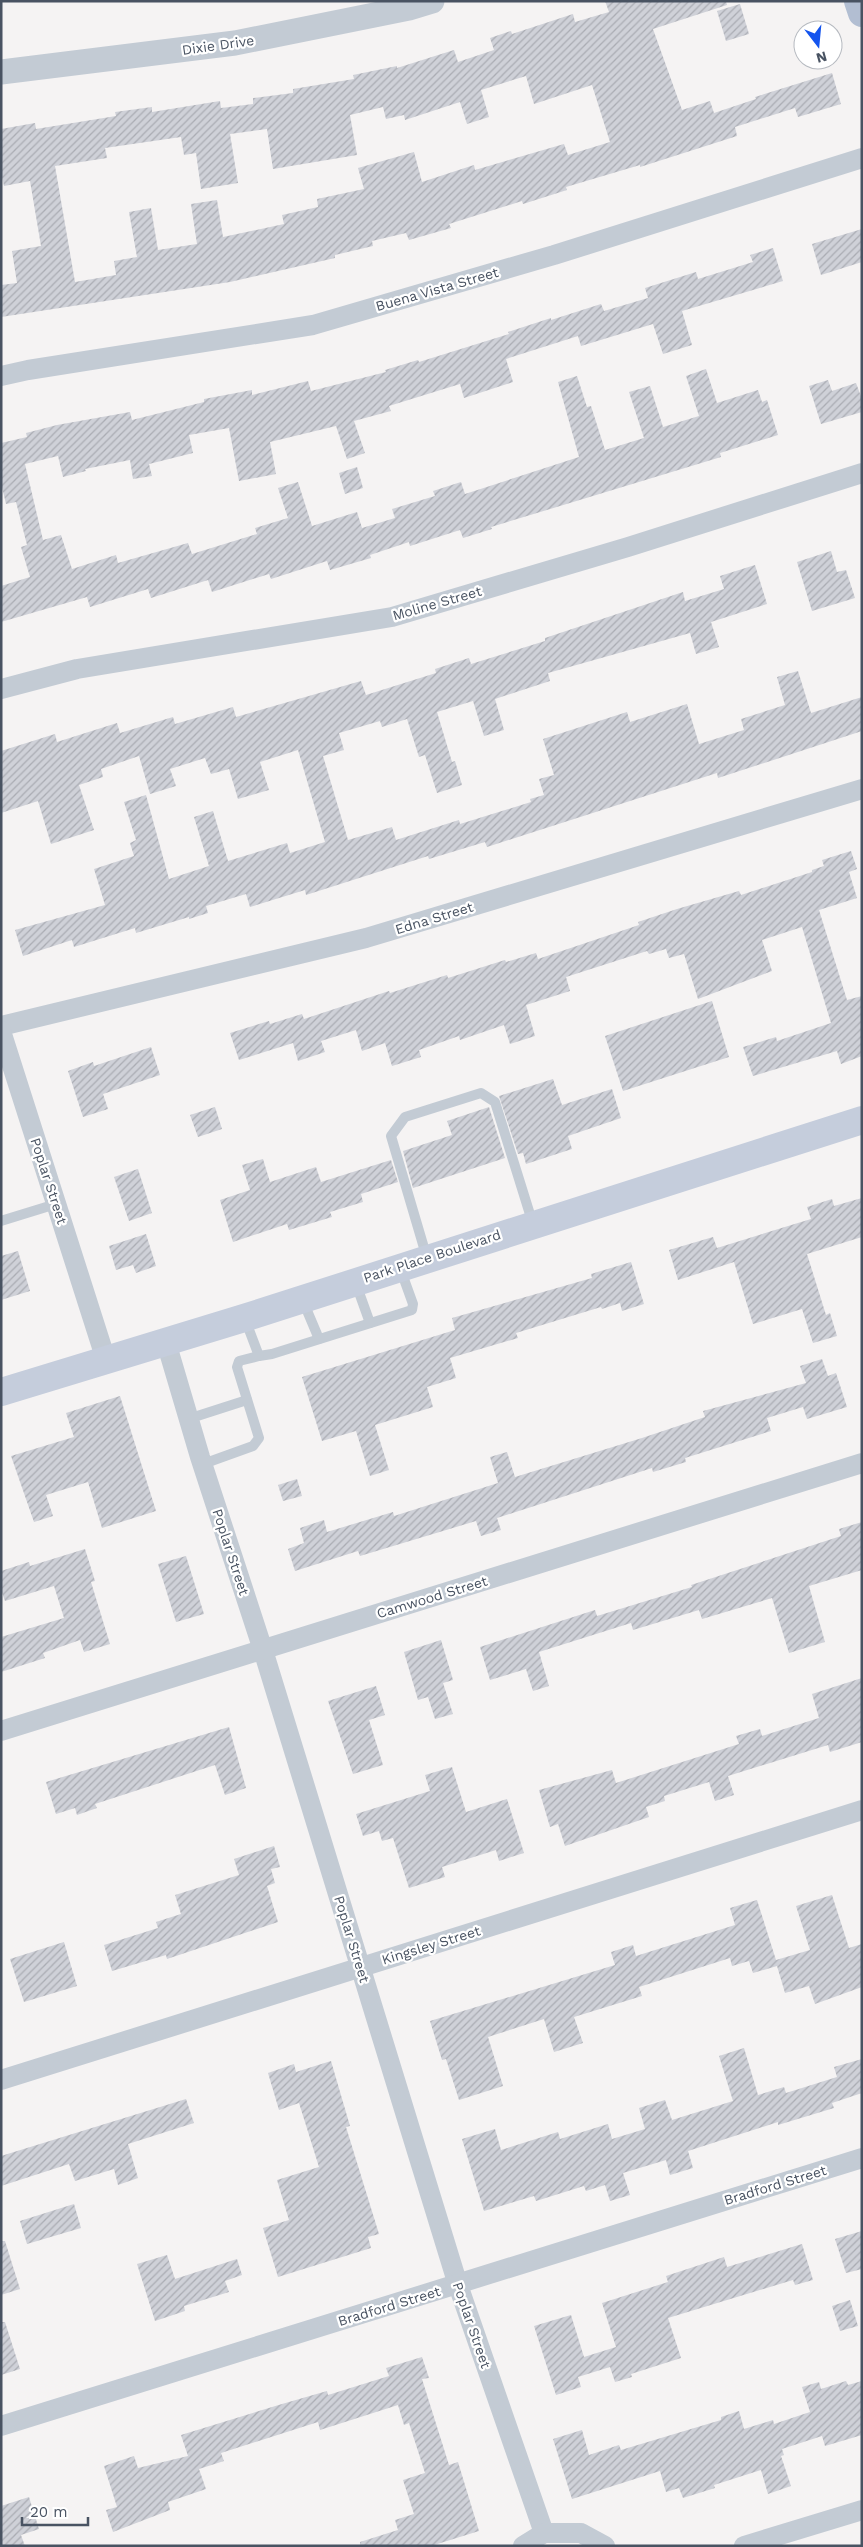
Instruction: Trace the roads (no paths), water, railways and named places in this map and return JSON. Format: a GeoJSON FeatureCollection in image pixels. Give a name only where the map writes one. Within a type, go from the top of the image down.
{"type":"FeatureCollection","features":[{"type":"Feature","properties":{"kind":"main road"},"geometry":{"type":"LineString","coordinates":[[858,1],[862,14]]}},
{"type":"Feature","properties":{"kind":"main road","name":"Park Place Boulevard"},"geometry":{"type":"LineString","coordinates":[[1,1392],[244,1318],[862,1120]]}},
{"type":"Feature","properties":{"kind":"street","name":"Dixie Drive"},"geometry":{"type":"LineString","coordinates":[[1,72],[235,43],[409,8],[432,1]]}},
{"type":"Feature","properties":{"kind":"street","name":"Buena Vista Street"},"geometry":{"type":"LineString","coordinates":[[1,376],[28,370],[313,325],[554,255],[862,158]]}},
{"type":"Feature","properties":{"kind":"street","name":"Moline Street"},"geometry":{"type":"LineString","coordinates":[[1,689],[77,668],[392,617],[628,547],[862,473]]}},
{"type":"Feature","properties":{"kind":"street","name":"Edna Street"},"geometry":{"type":"LineString","coordinates":[[1,1026],[366,938],[862,789]]}},
{"type":"Feature","properties":{"kind":"street","name":"Poplar Street"},"geometry":{"type":"LineString","coordinates":[[1,1031],[106,1360]]}},
{"type":"Feature","properties":{"kind":"street","name":"Poplar Street"},"geometry":{"type":"LineString","coordinates":[[166,1342],[188,1419],[263,1650],[458,2285],[544,2533]]}},
{"type":"Feature","properties":{"kind":"street","name":"Camwood Street"},"geometry":{"type":"LineString","coordinates":[[1,1731],[862,1463]]}},
{"type":"Feature","properties":{"kind":"street","name":"Kingsley Street"},"geometry":{"type":"LineString","coordinates":[[1,2080],[862,1810]]}},
{"type":"Feature","properties":{"kind":"street","name":"Bradford Street"},"geometry":{"type":"LineString","coordinates":[[1,2426],[862,2158]]}},
{"type":"Feature","properties":{"kind":"street"},"geometry":{"type":"LineString","coordinates":[[744,2546],[862,2510]]}},
{"type":"Feature","properties":{"kind":"street"},"geometry":{"type":"LineString","coordinates":[[523,2546],[544,2533],[581,2532],[605,2546]]}},
{"type":"Feature","properties":{"kind":"lane"},"geometry":{"type":"LineString","coordinates":[[427,1258],[391,1136],[405,1117],[481,1093],[495,1102],[534,1224]]}},
{"type":"Feature","properties":{"kind":"lane"},"geometry":{"type":"LineString","coordinates":[[1,1221],[56,1204]]}},
{"type":"Feature","properties":{"kind":"lane"},"geometry":{"type":"LineString","coordinates":[[202,1464],[253,1446],[258,1438],[237,1367],[239,1361],[319,1340],[412,1310],[413,1304],[400,1267]]}},
{"type":"Feature","properties":{"kind":"lane"},"geometry":{"type":"LineString","coordinates":[[355,1281],[370,1323]]}},
{"type":"Feature","properties":{"kind":"lane"},"geometry":{"type":"LineString","coordinates":[[302,1298],[319,1340]]}},
{"type":"Feature","properties":{"kind":"lane"},"geometry":{"type":"LineString","coordinates":[[244,1318],[260,1356]]}},
{"type":"Feature","properties":{"kind":"lane"},"geometry":{"type":"LineString","coordinates":[[188,1419],[247,1400]]}}]}
